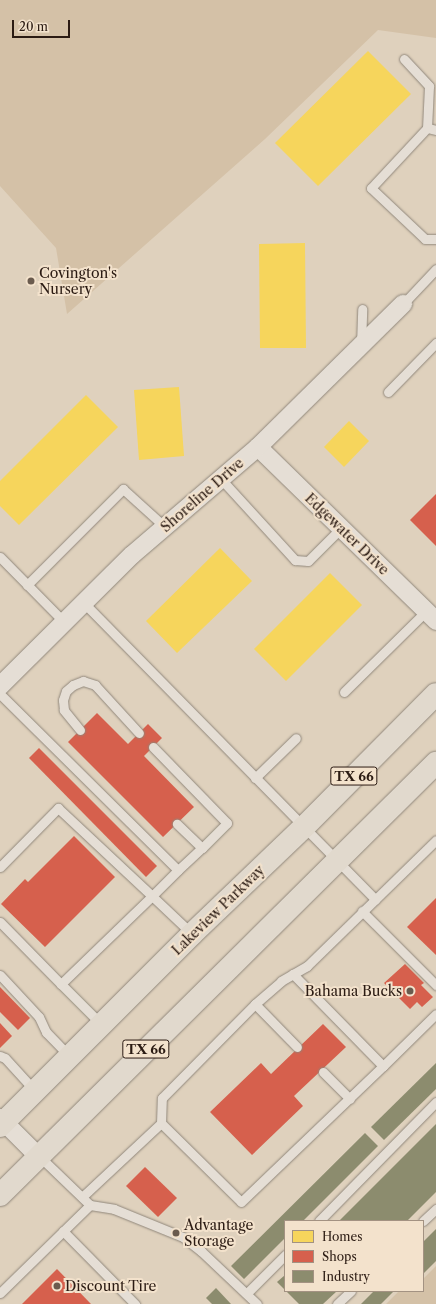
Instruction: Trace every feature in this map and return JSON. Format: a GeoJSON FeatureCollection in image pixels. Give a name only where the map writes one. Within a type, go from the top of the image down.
{"type":"FeatureCollection","features":[{"type":"Feature","properties":{"kind":"main road","name":"Lakeview Parkway"},"geometry":{"type":"LineString","coordinates":[[1,1122],[70,1057],[192,934],[304,827],[436,694]]}},
{"type":"Feature","properties":{"kind":"main road","name":"TX 66"},"geometry":{"type":"LineString","coordinates":[[0,1195],[436,763]]}},
{"type":"Feature","properties":{"kind":"street","name":"Shoreline Drive"},"geometry":{"type":"LineString","coordinates":[[0,686],[132,555],[258,447],[403,304]]}},
{"type":"Feature","properties":{"kind":"street","name":"Edgewater Drive"},"geometry":{"type":"LineString","coordinates":[[258,447],[431,616]]}},
{"type":"Feature","properties":{"kind":"street"},"geometry":{"type":"LineString","coordinates":[[1,1122],[38,1156]]}},
{"type":"Feature","properties":{"kind":"lane"},"geometry":{"type":"LineString","coordinates":[[404,59],[428,86],[432,129],[371,188],[425,239],[436,241]]}},
{"type":"Feature","properties":{"kind":"lane"},"geometry":{"type":"LineString","coordinates":[[403,304],[436,269]]}},
{"type":"Feature","properties":{"kind":"lane"},"geometry":{"type":"LineString","coordinates":[[360,347],[362,309]]}},
{"type":"Feature","properties":{"kind":"lane"},"geometry":{"type":"LineString","coordinates":[[388,392],[436,342]]}},
{"type":"Feature","properties":{"kind":"lane"},"geometry":{"type":"LineString","coordinates":[[221,479],[295,560],[308,562],[341,528]]}},
{"type":"Feature","properties":{"kind":"lane"},"geometry":{"type":"LineString","coordinates":[[27,585],[123,489],[165,527]]}},
{"type":"Feature","properties":{"kind":"lane"},"geometry":{"type":"LineString","coordinates":[[0,557],[64,622]]}},
{"type":"Feature","properties":{"kind":"lane"},"geometry":{"type":"LineString","coordinates":[[83,602],[375,899]]}},
{"type":"Feature","properties":{"kind":"lane"},"geometry":{"type":"LineString","coordinates":[[344,692],[431,616]]}},
{"type":"Feature","properties":{"kind":"lane"},"geometry":{"type":"LineString","coordinates":[[80,730],[64,710],[62,700],[66,692],[73,685],[83,681],[94,685],[139,733]]}},
{"type":"Feature","properties":{"kind":"lane"},"geometry":{"type":"LineString","coordinates":[[0,694],[178,870]]}},
{"type":"Feature","properties":{"kind":"lane"},"geometry":{"type":"LineString","coordinates":[[255,778],[296,738]]}},
{"type":"Feature","properties":{"kind":"lane"},"geometry":{"type":"LineString","coordinates":[[61,984],[202,848],[226,822],[153,747]]}},
{"type":"Feature","properties":{"kind":"lane"},"geometry":{"type":"LineString","coordinates":[[0,868],[58,808],[192,934]]}},
{"type":"Feature","properties":{"kind":"lane"},"geometry":{"type":"LineString","coordinates":[[177,824],[202,848]]}},
{"type":"Feature","properties":{"kind":"lane"},"geometry":{"type":"LineString","coordinates":[[436,840],[307,966],[273,988],[255,1004],[162,1098],[162,1123],[241,1202],[350,1099],[436,1014]]}},
{"type":"Feature","properties":{"kind":"lane"},"geometry":{"type":"LineString","coordinates":[[362,911],[436,985]]}},
{"type":"Feature","properties":{"kind":"lane"},"geometry":{"type":"LineString","coordinates":[[0,922],[102,1025]]}},
{"type":"Feature","properties":{"kind":"lane"},"geometry":{"type":"LineString","coordinates":[[293,974],[383,1066]]}},
{"type":"Feature","properties":{"kind":"lane"},"geometry":{"type":"LineString","coordinates":[[0,975],[39,1017],[46,1032],[70,1057]]}},
{"type":"Feature","properties":{"kind":"lane"},"geometry":{"type":"LineString","coordinates":[[255,1004],[298,1047]]}},
{"type":"Feature","properties":{"kind":"lane"},"geometry":{"type":"LineString","coordinates":[[0,1056],[5,1058],[35,1091]]}},
{"type":"Feature","properties":{"kind":"lane"},"geometry":{"type":"LineString","coordinates":[[323,1072],[350,1099]]}},
{"type":"Feature","properties":{"kind":"lane"},"geometry":{"type":"LineString","coordinates":[[319,1220],[436,1102]]}},
{"type":"Feature","properties":{"kind":"lane"},"geometry":{"type":"LineString","coordinates":[[82,1197],[162,1123]]}},
{"type":"Feature","properties":{"kind":"lane"},"geometry":{"type":"LineString","coordinates":[[38,1156],[90,1205],[114,1209],[183,1237],[202,1251],[257,1304]]}},
{"type":"Feature","properties":{"kind":"lane"},"geometry":{"type":"LineString","coordinates":[[0,1293],[90,1205]]}},
{"type":"Feature","properties":{"kind":"lane"},"geometry":{"type":"LineString","coordinates":[[424,1220],[436,1209]]}},
{"type":"Feature","properties":{"kind":"lane"},"geometry":{"type":"LineString","coordinates":[[63,1231],[136,1304]]}},
{"type":"Feature","properties":{"kind":"lane"},"geometry":{"type":"LineString","coordinates":[[247,1293],[284,1256]]}},
{"type":"Feature","properties":{"kind":"lane"},"geometry":{"type":"LineString","coordinates":[[337,1304],[350,1292]]}},
{"type":"Feature","properties":{"kind":"shaded area"},"geometry":{"type":"Polygon","coordinates":[[[0,0],[436,0],[436,38],[378,30],[265,139],[67,314],[56,248],[0,186],[0,0]]]}},
{"type":"Feature","properties":{"kind":"shaded area"},"geometry":{"type":"Polygon","coordinates":[[[436,1266],[436,1304],[386,1304],[398,1292],[424,1292],[424,1278],[436,1266]]]}},
{"type":"Feature","properties":{"kind":"building: Homes"},"geometry":{"type":"Polygon","coordinates":[[[368,51],[411,94],[318,186],[275,143],[368,51]]]}},
{"type":"Feature","properties":{"kind":"building: Homes"},"geometry":{"type":"Polygon","coordinates":[[[305,243],[306,348],[260,348],[259,244],[305,243]]]}},
{"type":"Feature","properties":{"kind":"building: Homes"},"geometry":{"type":"Polygon","coordinates":[[[179,387],[184,456],[139,460],[134,390],[179,387]]]}},
{"type":"Feature","properties":{"kind":"building: Homes"},"geometry":{"type":"Polygon","coordinates":[[[86,395],[118,427],[19,525],[0,506],[0,481],[86,395]]]}},
{"type":"Feature","properties":{"kind":"building: Homes"},"geometry":{"type":"Polygon","coordinates":[[[349,421],[369,441],[344,467],[324,447],[349,421]]]}},
{"type":"Feature","properties":{"kind":"building: Homes"},"geometry":{"type":"Polygon","coordinates":[[[220,548],[252,581],[177,653],[146,621],[220,548]]]}},
{"type":"Feature","properties":{"kind":"building: Homes"},"geometry":{"type":"Polygon","coordinates":[[[330,573],[362,605],[286,681],[254,649],[330,573]]]}},
{"type":"Feature","properties":{"kind":"building: Shops"},"geometry":{"type":"Polygon","coordinates":[[[436,494],[436,546],[410,520],[436,494]]]}},
{"type":"Feature","properties":{"kind":"building: Shops"},"geometry":{"type":"Polygon","coordinates":[[[97,713],[128,744],[148,724],[162,738],[144,756],[194,807],[163,837],[68,742],[97,713]]]}},
{"type":"Feature","properties":{"kind":"building: Shops"},"geometry":{"type":"Polygon","coordinates":[[[39,748],[157,866],[146,877],[29,758],[39,748]]]}},
{"type":"Feature","properties":{"kind":"building: Shops"},"geometry":{"type":"Polygon","coordinates":[[[74,836],[115,877],[45,947],[1,904],[25,879],[28,882],[74,836]]]}},
{"type":"Feature","properties":{"kind":"building: Shops"},"geometry":{"type":"Polygon","coordinates":[[[436,898],[436,955],[407,927],[436,898]]]}},
{"type":"Feature","properties":{"kind":"building: Shops","name":"Bahama Bucks"},"geometry":{"type":"Polygon","coordinates":[[[405,964],[424,983],[421,985],[433,997],[422,1007],[417,1002],[410,1009],[384,983],[405,964]]]}},
{"type":"Feature","properties":{"kind":"building: Shops"},"geometry":{"type":"Polygon","coordinates":[[[0,987],[30,1018],[18,1030],[0,1012],[0,987]]]}},
{"type":"Feature","properties":{"kind":"building: Shops"},"geometry":{"type":"Polygon","coordinates":[[[0,1023],[12,1036],[0,1048],[0,1023]]]}},
{"type":"Feature","properties":{"kind":"building: Shops"},"geometry":{"type":"Polygon","coordinates":[[[323,1024],[346,1047],[294,1096],[303,1106],[252,1155],[210,1112],[261,1063],[271,1074],[323,1024]]]}},
{"type":"Feature","properties":{"kind":"building: Shops"},"geometry":{"type":"Polygon","coordinates":[[[145,1167],[177,1198],[158,1217],[126,1186],[145,1167]]]}},
{"type":"Feature","properties":{"kind":"building: Shops","name":"Discount Tire"},"geometry":{"type":"Polygon","coordinates":[[[57,1269],[91,1304],[22,1304],[57,1269]]]}},
{"type":"Feature","properties":{"kind":"building: Industry"},"geometry":{"type":"Polygon","coordinates":[[[436,1063],[436,1089],[384,1140],[371,1127],[436,1063]]]}},
{"type":"Feature","properties":{"kind":"building: Industry"},"geometry":{"type":"Polygon","coordinates":[[[436,1124],[436,1192],[408,1220],[340,1220],[436,1124]]]}},
{"type":"Feature","properties":{"kind":"building: Industry"},"geometry":{"type":"Polygon","coordinates":[[[365,1133],[378,1146],[304,1220],[284,1220],[284,1239],[244,1279],[231,1266],[365,1133]]]}},
{"type":"Feature","properties":{"kind":"building: Industry"},"geometry":{"type":"Polygon","coordinates":[[[436,1229],[436,1261],[424,1273],[424,1241],[436,1229]]]}},
{"type":"Feature","properties":{"kind":"building: Industry"},"geometry":{"type":"Polygon","coordinates":[[[284,1276],[284,1289],[277,1282],[284,1276]]]}},
{"type":"Feature","properties":{"kind":"building: Industry"},"geometry":{"type":"Polygon","coordinates":[[[216,1288],[231,1304],[212,1304],[206,1298],[216,1288]]]}},
{"type":"Feature","properties":{"kind":"building: Industry"},"geometry":{"type":"Polygon","coordinates":[[[287,1292],[336,1292],[323,1304],[299,1304],[287,1292]]]}},
{"type":"Feature","properties":{"kind":"building: Industry"},"geometry":{"type":"Polygon","coordinates":[[[373,1292],[393,1292],[381,1304],[361,1304],[373,1292]]]}},
{"type":"Feature","properties":{"kind":"place","name":"Covington's Nursery"},"geometry":{"type":"Point","coordinates":[31,281]}},
{"type":"Feature","properties":{"kind":"place","name":"Bahama Bucks"},"geometry":{"type":"Point","coordinates":[410,991]}},
{"type":"Feature","properties":{"kind":"place","name":"Advantage Storage"},"geometry":{"type":"Point","coordinates":[176,1233]}},
{"type":"Feature","properties":{"kind":"place","name":"Discount Tire"},"geometry":{"type":"Point","coordinates":[57,1286]}}]}
